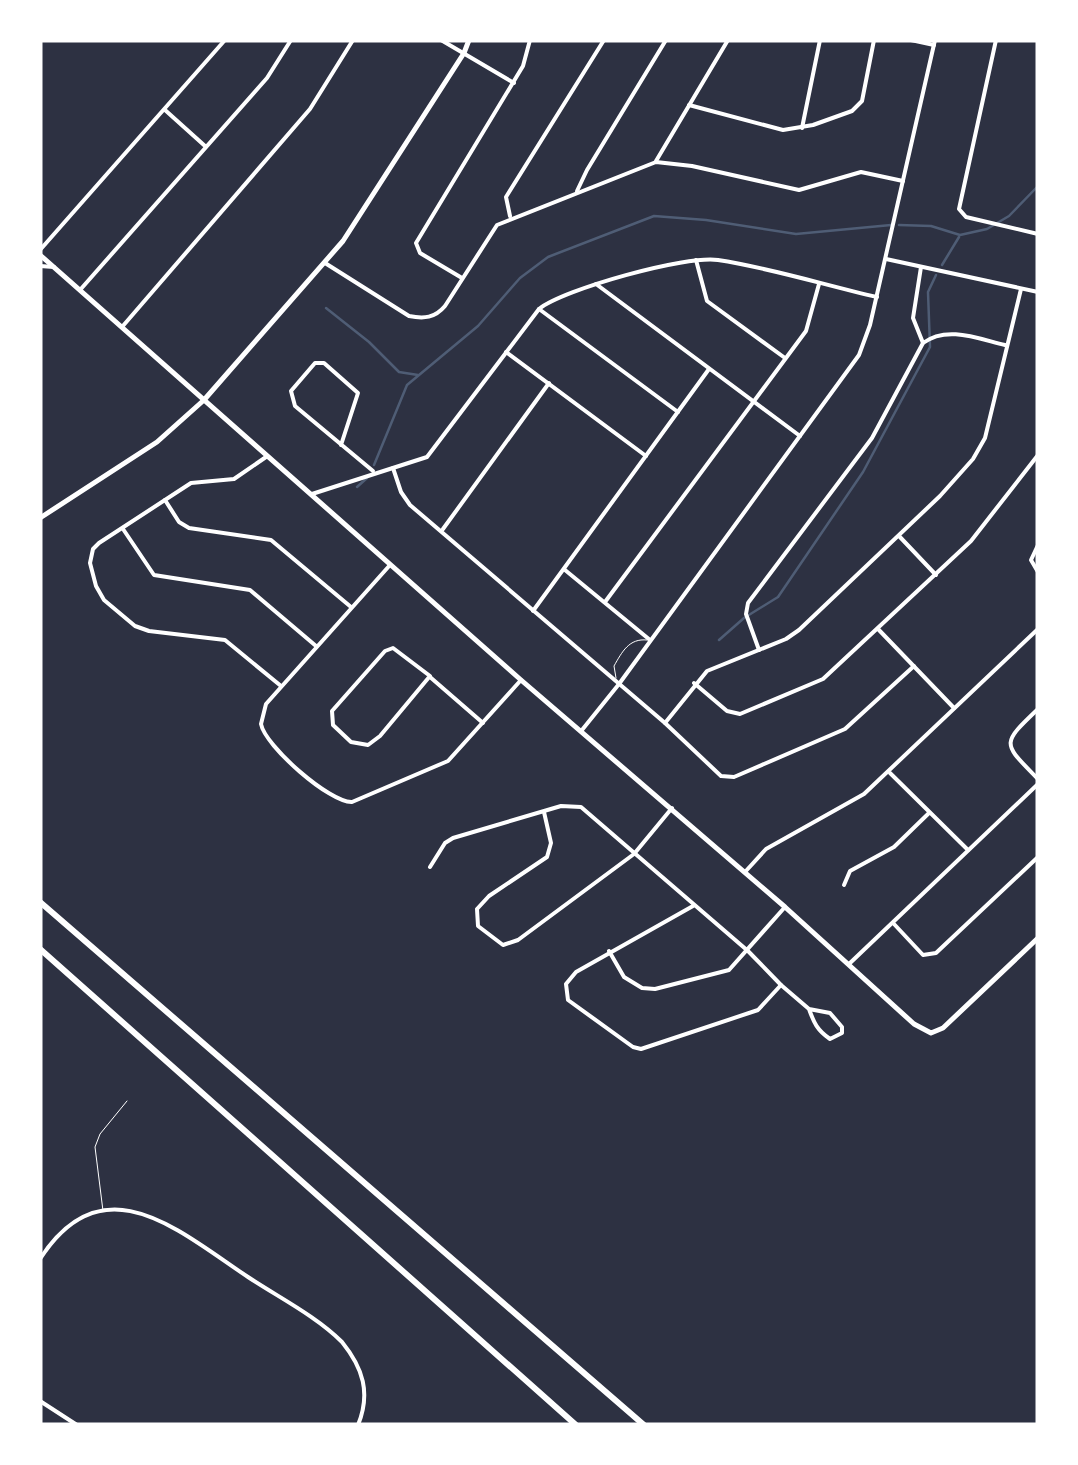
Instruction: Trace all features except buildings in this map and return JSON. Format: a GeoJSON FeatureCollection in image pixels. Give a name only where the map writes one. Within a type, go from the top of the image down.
{"type":"FeatureCollection","features":[{"type":"Feature","properties":{"kind":"highway"},"geometry":{"type":"LineString","coordinates":[[40,902],[644,1425]]}},
{"type":"Feature","properties":{"kind":"highway"},"geometry":{"type":"LineString","coordinates":[[40,948],[576,1425]]}},
{"type":"Feature","properties":{"kind":"street"},"geometry":{"type":"LineString","coordinates":[[225,40],[40,252],[914,1024],[931,1033],[944,1028],[1038,938]]}},
{"type":"Feature","properties":{"kind":"street"},"geometry":{"type":"LineString","coordinates":[[80,290],[267,78],[291,40]]}},
{"type":"Feature","properties":{"kind":"street"},"geometry":{"type":"LineString","coordinates":[[122,327],[310,110],[353,40]]}},
{"type":"Feature","properties":{"kind":"street"},"geometry":{"type":"LineString","coordinates":[[441,40],[514,82]]}},
{"type":"Feature","properties":{"kind":"street"},"geometry":{"type":"LineString","coordinates":[[40,518],[157,442],[204,400],[325,263],[363,212],[464,54],[469,40]]}},
{"type":"Feature","properties":{"kind":"street"},"geometry":{"type":"LineString","coordinates":[[462,278],[420,253],[416,242],[524,66],[530,40]]}},
{"type":"Feature","properties":{"kind":"street"},"geometry":{"type":"LineString","coordinates":[[510,217],[506,197],[604,40]]}},
{"type":"Feature","properties":{"kind":"street"},"geometry":{"type":"LineString","coordinates":[[576,193],[666,40]]}},
{"type":"Feature","properties":{"kind":"street"},"geometry":{"type":"LineString","coordinates":[[656,162],[728,40]]}},
{"type":"Feature","properties":{"kind":"street"},"geometry":{"type":"LineString","coordinates":[[802,128],[820,40]]}},
{"type":"Feature","properties":{"kind":"street"},"geometry":{"type":"LineString","coordinates":[[689,105],[783,130],[802,128],[852,111],[862,101],[874,40]]}},
{"type":"Feature","properties":{"kind":"street"},"geometry":{"type":"LineString","coordinates":[[582,730],[859,355],[877,297],[935,43],[910,40]]}},
{"type":"Feature","properties":{"kind":"street"},"geometry":{"type":"LineString","coordinates":[[996,40],[958,208],[969,218],[1038,234]]}},
{"type":"Feature","properties":{"kind":"street"},"geometry":{"type":"LineString","coordinates":[[165,110],[205,146]]}},
{"type":"Feature","properties":{"kind":"street"},"geometry":{"type":"LineString","coordinates":[[325,263],[409,316],[420,318],[441,311],[491,230],[510,217],[656,162],[692,166],[792,189],[810,188],[862,172],[903,181]]}},
{"type":"Feature","properties":{"kind":"street"},"geometry":{"type":"LineString","coordinates":[[40,238],[49,240]]}},
{"type":"Feature","properties":{"kind":"street"},"geometry":{"type":"LineString","coordinates":[[886,258],[1038,292]]}},
{"type":"Feature","properties":{"kind":"street"},"geometry":{"type":"LineString","coordinates":[[312,494],[431,453],[539,308],[561,295],[696,260],[718,260],[877,297]]}},
{"type":"Feature","properties":{"kind":"street"},"geometry":{"type":"LineString","coordinates":[[696,260],[707,301],[784,358]]}},
{"type":"Feature","properties":{"kind":"street"},"geometry":{"type":"LineString","coordinates":[[40,266],[54,267]]}},
{"type":"Feature","properties":{"kind":"street"},"geometry":{"type":"LineString","coordinates":[[921,266],[914,318],[923,343]]}},
{"type":"Feature","properties":{"kind":"street"},"geometry":{"type":"LineString","coordinates":[[596,284],[800,436]]}},
{"type":"Feature","properties":{"kind":"street"},"geometry":{"type":"LineString","coordinates":[[605,602],[809,324],[819,284]]}},
{"type":"Feature","properties":{"kind":"street"},"geometry":{"type":"LineString","coordinates":[[666,723],[707,671],[794,634],[940,496],[982,444],[1021,289]]}},
{"type":"Feature","properties":{"kind":"street"},"geometry":{"type":"LineString","coordinates":[[539,308],[678,412]]}},
{"type":"Feature","properties":{"kind":"street"},"geometry":{"type":"LineString","coordinates":[[760,650],[746,614],[748,602],[872,438],[923,343],[952,334],[1006,345]]}},
{"type":"Feature","properties":{"kind":"street"},"geometry":{"type":"LineString","coordinates":[[506,352],[646,456]]}},
{"type":"Feature","properties":{"kind":"street"},"geometry":{"type":"LineString","coordinates":[[341,445],[358,394],[324,363],[315,363],[291,391],[291,401],[341,445],[375,473]]}},
{"type":"Feature","properties":{"kind":"street"},"geometry":{"type":"LineString","coordinates":[[533,611],[709,369]]}},
{"type":"Feature","properties":{"kind":"street"},"geometry":{"type":"LineString","coordinates":[[442,530],[549,383]]}},
{"type":"Feature","properties":{"kind":"street"},"geometry":{"type":"LineString","coordinates":[[268,455],[229,481],[196,481],[99,542],[91,554],[96,586],[104,600],[140,629],[225,640],[281,686]]}},
{"type":"Feature","properties":{"kind":"street"},"geometry":{"type":"LineString","coordinates":[[694,683],[728,711],[745,713],[818,682],[984,527],[1038,455]]}},
{"type":"Feature","properties":{"kind":"street"},"geometry":{"type":"LineString","coordinates":[[393,468],[407,502],[666,723],[721,776],[734,776],[845,729],[914,666]]}},
{"type":"Feature","properties":{"kind":"street"},"geometry":{"type":"LineString","coordinates":[[165,500],[179,522],[189,528],[276,542],[351,607]]}},
{"type":"Feature","properties":{"kind":"street"},"geometry":{"type":"LineString","coordinates":[[122,528],[152,573],[250,590],[316,646]]}},
{"type":"Feature","properties":{"kind":"street"},"geometry":{"type":"LineString","coordinates":[[899,536],[936,574]]}},
{"type":"Feature","properties":{"kind":"street"},"geometry":{"type":"LineString","coordinates":[[1038,546],[1031,560],[1038,572]]}},
{"type":"Feature","properties":{"kind":"street"},"geometry":{"type":"LineString","coordinates":[[390,565],[262,710],[264,736],[341,802],[358,800],[443,764],[521,680]]}},
{"type":"Feature","properties":{"kind":"street"},"geometry":{"type":"LineString","coordinates":[[564,569],[650,640]]}},
{"type":"Feature","properties":{"kind":"street"},"geometry":{"type":"LineString","coordinates":[[878,629],[954,708]]}},
{"type":"Feature","properties":{"kind":"street"},"geometry":{"type":"LineString","coordinates":[[745,872],[766,849],[853,801],[889,772],[1038,629]]}},
{"type":"Feature","properties":{"kind":"street"},"geometry":{"type":"LineString","coordinates":[[430,676],[368,745],[351,742],[332,723],[332,712],[389,648],[398,649],[430,676],[483,723]]}},
{"type":"Feature","properties":{"kind":"street"},"geometry":{"type":"LineString","coordinates":[[848,964],[1038,782],[1012,752],[1010,744],[1013,733],[1038,709]]}},
{"type":"Feature","properties":{"kind":"street"},"geometry":{"type":"LineString","coordinates":[[889,772],[968,850]]}},
{"type":"Feature","properties":{"kind":"street"},"geometry":{"type":"LineString","coordinates":[[430,867],[445,843],[453,838],[568,805],[581,807],[748,951],[781,985],[809,1008],[830,1013],[842,1027],[842,1033],[833,1039],[821,1032],[809,1008]]}},
{"type":"Feature","properties":{"kind":"street"},"geometry":{"type":"LineString","coordinates":[[544,812],[551,843],[548,857],[489,896],[477,909],[478,926],[500,944],[518,940],[634,854],[672,808]]}},
{"type":"Feature","properties":{"kind":"street"},"geometry":{"type":"LineString","coordinates":[[844,885],[854,868],[894,847],[929,813]]}},
{"type":"Feature","properties":{"kind":"street"},"geometry":{"type":"LineString","coordinates":[[894,924],[922,955],[936,954],[1038,856]]}},
{"type":"Feature","properties":{"kind":"street"},"geometry":{"type":"LineString","coordinates":[[694,906],[572,975],[566,984],[566,996],[573,1006],[637,1048],[758,1010],[781,985]]}},
{"type":"Feature","properties":{"kind":"street"},"geometry":{"type":"LineString","coordinates":[[609,951],[621,974],[651,990],[730,970],[785,907]]}},
{"type":"Feature","properties":{"kind":"street"},"geometry":{"type":"LineString","coordinates":[[40,1259],[68,1226],[83,1216],[119,1208],[160,1218],[336,1336],[358,1364],[364,1379],[366,1394],[358,1425]]}},
{"type":"Feature","properties":{"kind":"street"},"geometry":{"type":"LineString","coordinates":[[40,1401],[77,1425]]}},
{"type":"Feature","properties":{"kind":"lane"},"geometry":{"type":"LineString","coordinates":[[619,684],[614,673],[619,658],[634,641],[650,640]]}},
{"type":"Feature","properties":{"kind":"lane"},"geometry":{"type":"LineString","coordinates":[[102,1211],[95,1146],[127,1101]]}},
{"type":"Feature","properties":{"kind":"waterway"},"geometry":{"type":"LineString","coordinates":[[899,225],[931,226],[960,235],[987,229],[1009,216],[1038,186]]}},
{"type":"Feature","properties":{"kind":"waterway"},"geometry":{"type":"LineString","coordinates":[[374,465],[407,385],[478,326],[520,278],[548,257],[654,216],[796,234],[891,225]]}},
{"type":"Feature","properties":{"kind":"waterway"},"geometry":{"type":"LineString","coordinates":[[942,265],[959,237]]}},
{"type":"Feature","properties":{"kind":"waterway"},"geometry":{"type":"LineString","coordinates":[[719,640],[744,618],[778,597],[863,472],[930,347],[928,292],[936,275]]}},
{"type":"Feature","properties":{"kind":"waterway"},"geometry":{"type":"LineString","coordinates":[[326,308],[399,372],[418,375]]}},
{"type":"Feature","properties":{"kind":"waterway"},"geometry":{"type":"LineString","coordinates":[[357,487],[367,478]]}}]}
